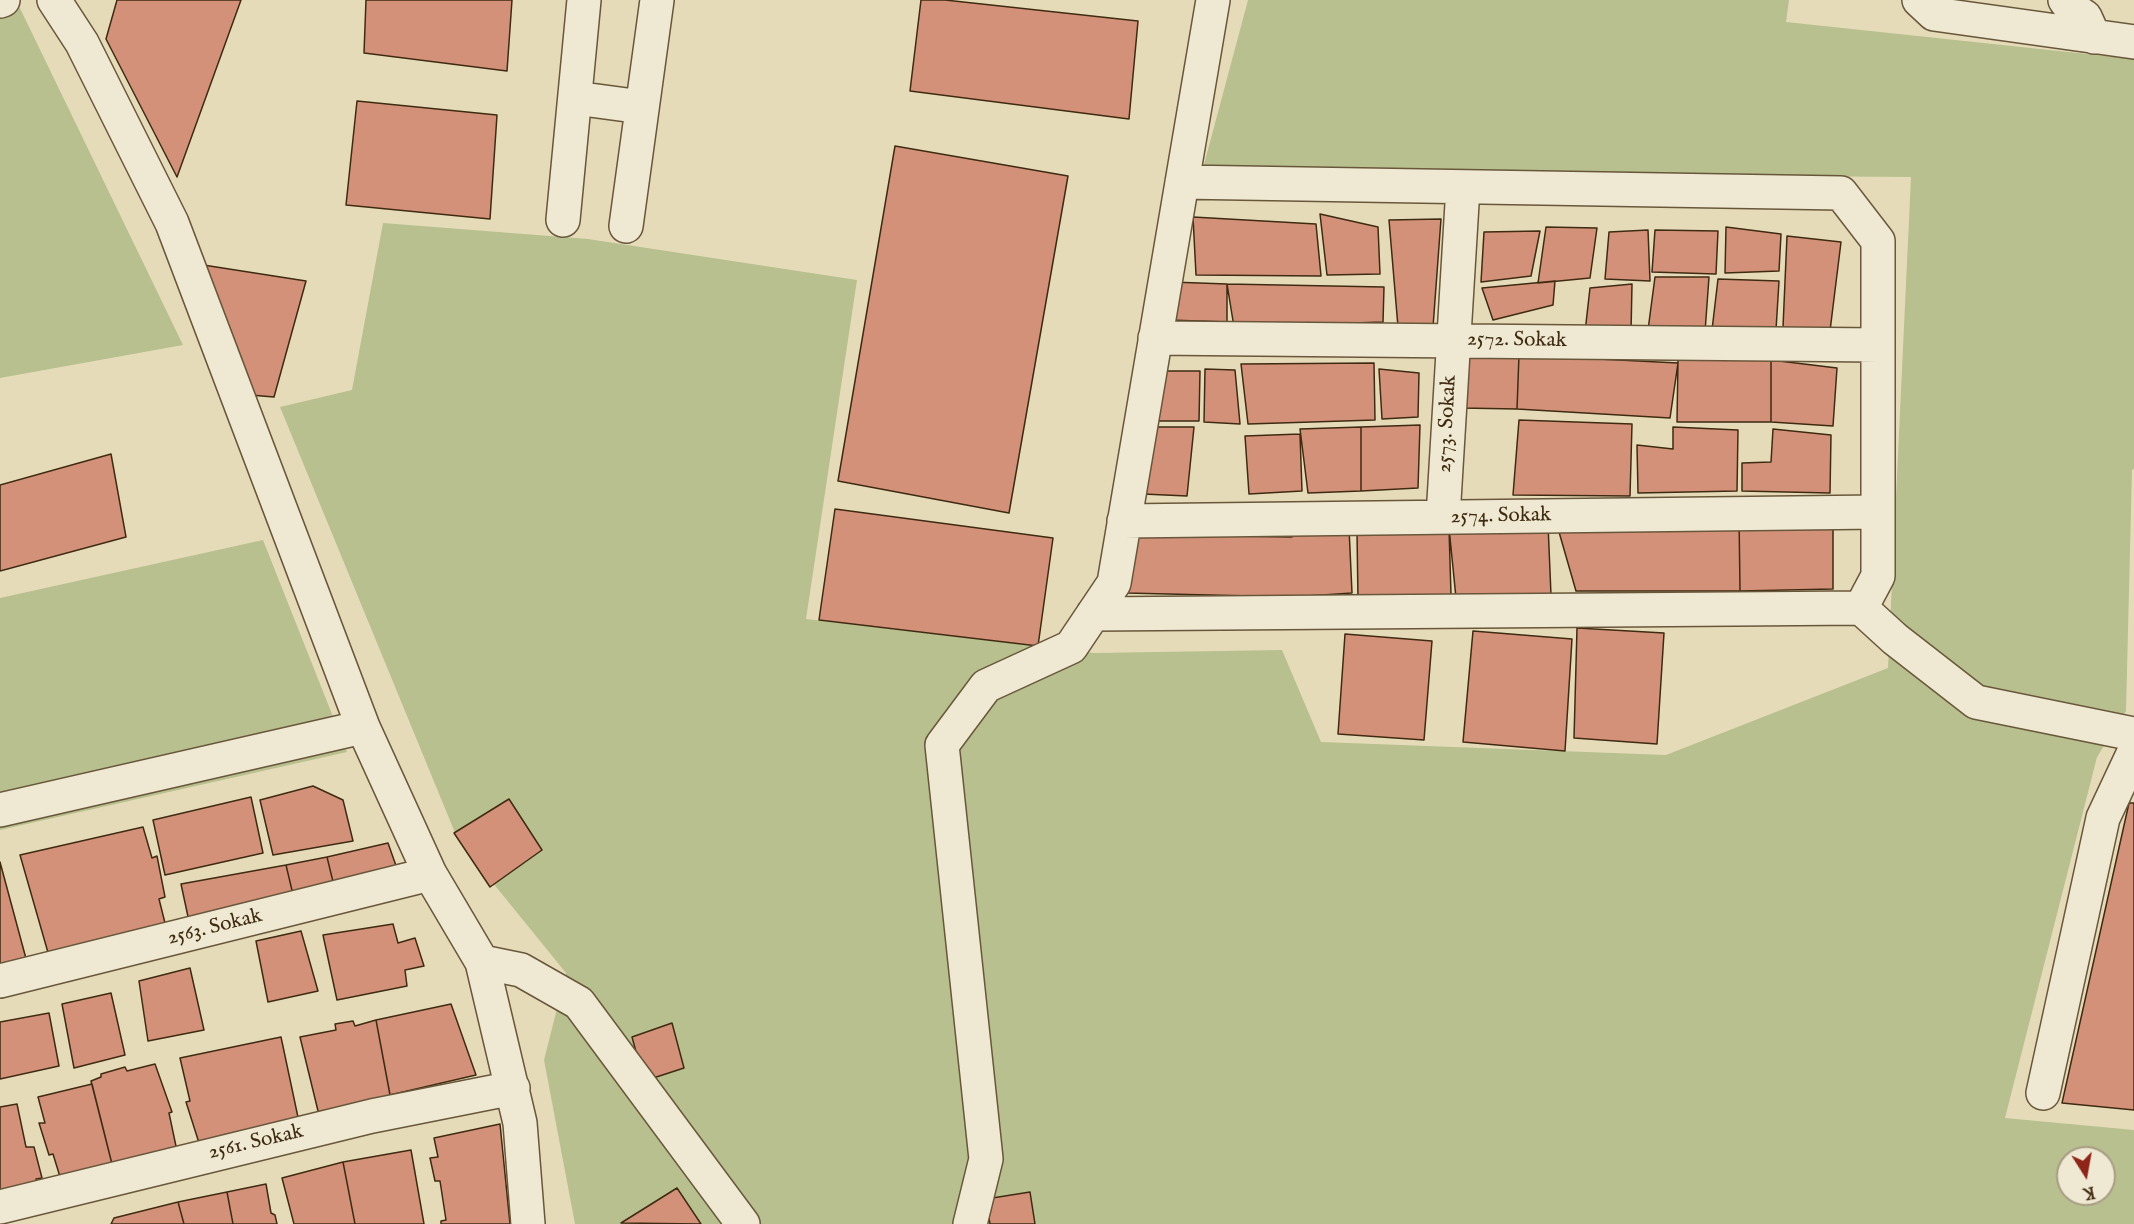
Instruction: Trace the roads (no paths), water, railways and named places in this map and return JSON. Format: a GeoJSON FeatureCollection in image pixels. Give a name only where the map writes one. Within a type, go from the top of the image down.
{"type":"FeatureCollection","features":[{"type":"Feature","properties":{"kind":"street"},"geometry":{"type":"LineString","coordinates":[[54,0],[81,43],[172,223],[363,727],[430,874],[482,962],[520,1123],[528,1224]]}},
{"type":"Feature","properties":{"kind":"street"},"geometry":{"type":"LineString","coordinates":[[563,220],[584,0]]}},
{"type":"Feature","properties":{"kind":"street"},"geometry":{"type":"LineString","coordinates":[[626,226],[657,0]]}},
{"type":"Feature","properties":{"kind":"street"},"geometry":{"type":"LineString","coordinates":[[970,1224],[986,1160],[942,745],[986,686],[1071,646],[1114,583],[1213,0]]}},
{"type":"Feature","properties":{"kind":"street"},"geometry":{"type":"LineString","coordinates":[[1919,0],[1934,14],[2134,42]]}},
{"type":"Feature","properties":{"kind":"street"},"geometry":{"type":"LineString","coordinates":[[2065,0],[2070,7],[2085,17],[2094,37]]}},
{"type":"Feature","properties":{"kind":"street"},"geometry":{"type":"LineString","coordinates":[[575,98],[642,107]]}},
{"type":"Feature","properties":{"kind":"street"},"geometry":{"type":"LineString","coordinates":[[1182,182],[1841,194],[1878,242],[1878,576],[1861,608]]}},
{"type":"Feature","properties":{"kind":"street","name":"2573. Sokak"},"geometry":{"type":"LineString","coordinates":[[1443,517],[1463,187]]}},
{"type":"Feature","properties":{"kind":"street","name":"2572. Sokak"},"geometry":{"type":"LineString","coordinates":[[1155,338],[1878,345]]}},
{"type":"Feature","properties":{"kind":"street","name":"2574. Sokak"},"geometry":{"type":"LineString","coordinates":[[1124,521],[1878,512]]}},
{"type":"Feature","properties":{"kind":"street"},"geometry":{"type":"LineString","coordinates":[[1093,614],[1861,608],[1895,639],[1976,702],[2134,734]]}},
{"type":"Feature","properties":{"kind":"street"},"geometry":{"type":"LineString","coordinates":[[0,810],[363,727]]}},
{"type":"Feature","properties":{"kind":"street"},"geometry":{"type":"LineString","coordinates":[[2043,1093],[2103,818],[2134,752]]}},
{"type":"Feature","properties":{"kind":"street","name":"2563. Sokak"},"geometry":{"type":"LineString","coordinates":[[0,981],[430,874]]}},
{"type":"Feature","properties":{"kind":"street"},"geometry":{"type":"LineString","coordinates":[[482,962],[521,970],[579,1003],[743,1224]]}},
{"type":"Feature","properties":{"kind":"street","name":"2561. Sokak"},"geometry":{"type":"LineString","coordinates":[[0,1207],[372,1116],[513,1088]]}}]}
